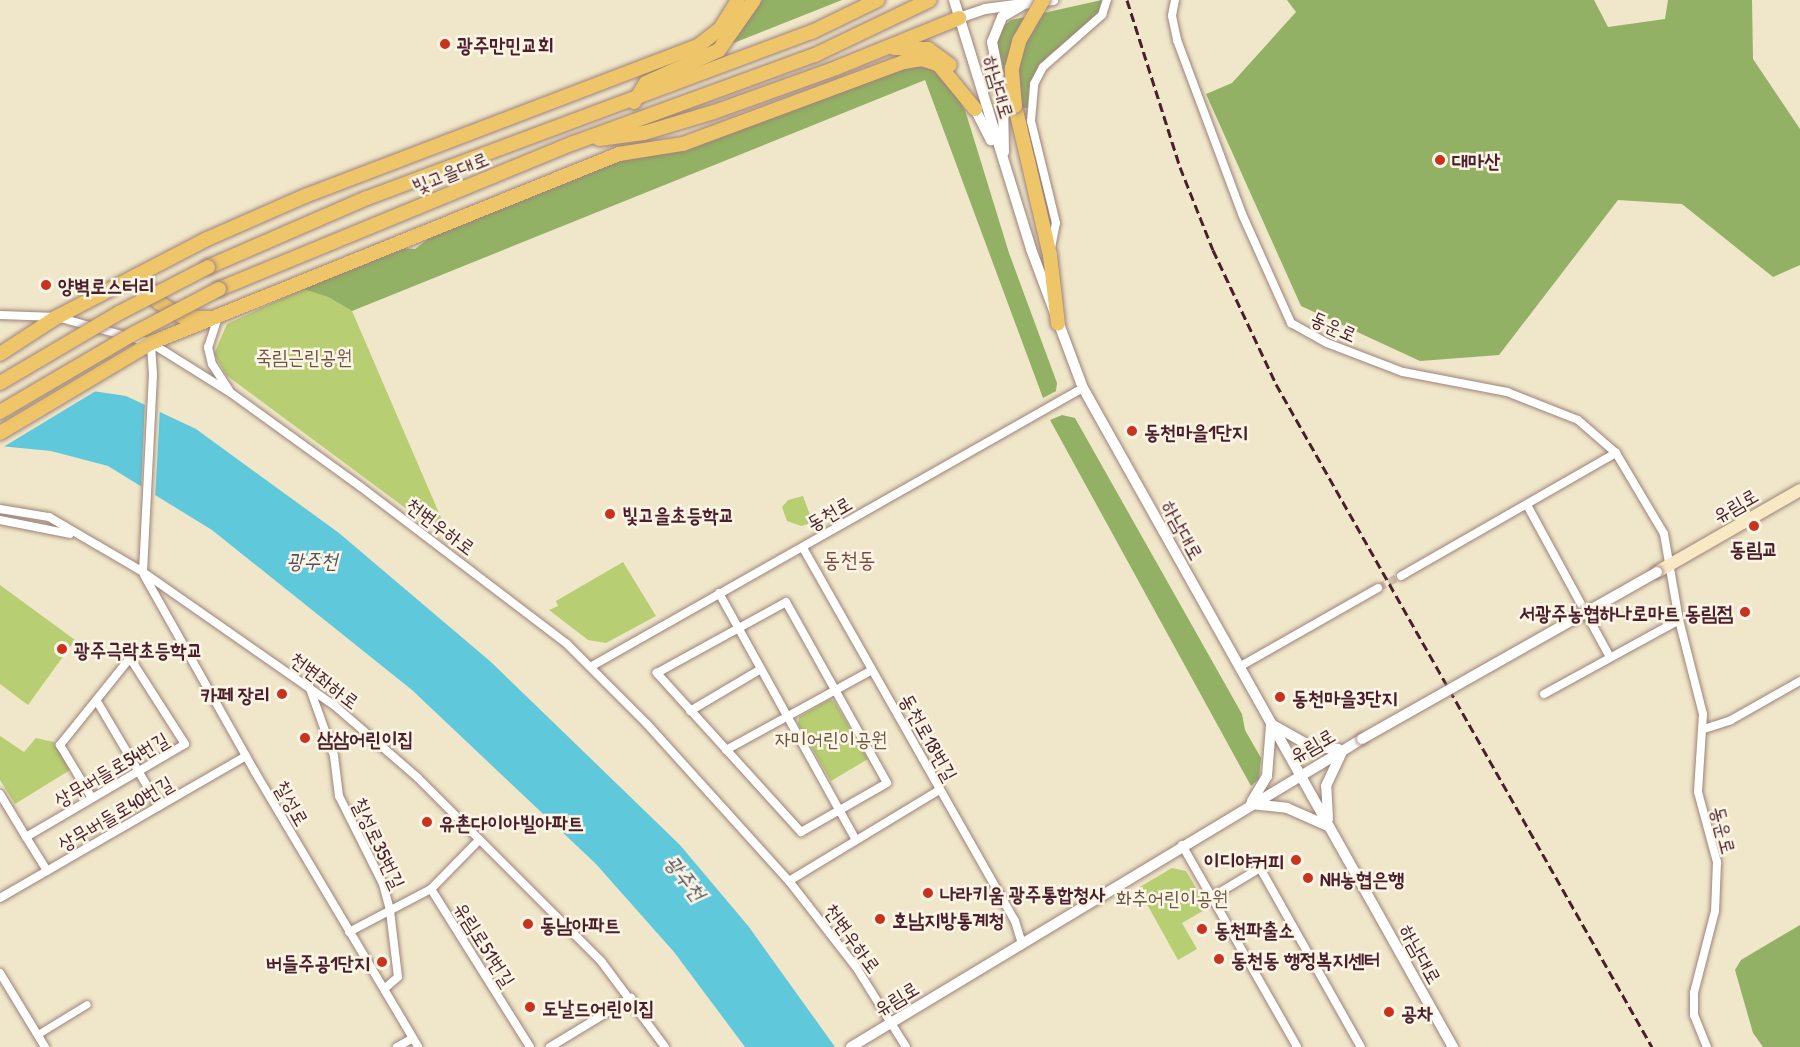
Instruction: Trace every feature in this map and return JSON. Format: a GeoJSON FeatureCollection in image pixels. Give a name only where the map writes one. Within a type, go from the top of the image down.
{"type":"FeatureCollection","features":[{"type":"Feature","properties":{"kind":"highway"},"geometry":{"type":"LineString","coordinates":[[0,354],[57,317],[305,196],[699,46],[720,29],[738,0]]}},
{"type":"Feature","properties":{"kind":"highway"},"geometry":{"type":"LineString","coordinates":[[634,102],[646,83],[719,50],[754,0]]}},
{"type":"Feature","properties":{"kind":"highway","name":"빛고을대로"},"geometry":{"type":"LineString","coordinates":[[0,383],[118,313],[208,267],[366,198],[634,102],[812,32],[878,0]]}},
{"type":"Feature","properties":{"kind":"highway","name":"빛고을대로"},"geometry":{"type":"LineString","coordinates":[[0,412],[132,334],[219,289],[574,143],[815,55],[929,0]]}},
{"type":"Feature","properties":{"kind":"highway"},"geometry":{"type":"LineString","coordinates":[[1043,0],[1019,41],[1012,68],[1015,106],[1050,255],[1058,324]]}},
{"type":"Feature","properties":{"kind":"highway"},"geometry":{"type":"LineString","coordinates":[[574,143],[654,130],[886,49],[959,18]]}},
{"type":"Feature","properties":{"kind":"highway"},"geometry":{"type":"LineString","coordinates":[[886,49],[935,52],[961,80],[975,109]]}},
{"type":"Feature","properties":{"kind":"highway"},"geometry":{"type":"LineString","coordinates":[[0,433],[151,343],[218,317],[385,245],[619,154],[682,144],[904,62],[922,59],[939,65],[975,109]]}},
{"type":"Feature","properties":{"kind":"highway"},"geometry":{"type":"LineString","coordinates":[[144,273],[146,284],[158,302],[183,316],[218,317]]}},
{"type":"Feature","properties":{"kind":"main road","name":"유림로"},"geometry":{"type":"LineString","coordinates":[[1657,572],[1800,490]]}},
{"type":"Feature","properties":{"kind":"street","name":"하남대로"},"geometry":{"type":"LineString","coordinates":[[954,0],[1004,164],[1058,324],[1083,388],[1453,1047]]}},
{"type":"Feature","properties":{"kind":"street"},"geometry":{"type":"LineString","coordinates":[[1001,0],[1021,6]]}},
{"type":"Feature","properties":{"kind":"street"},"geometry":{"type":"LineString","coordinates":[[959,18],[985,9],[1053,0]]}},
{"type":"Feature","properties":{"kind":"street"},"geometry":{"type":"LineString","coordinates":[[1050,255],[1056,224],[1030,102],[1043,67],[1102,15],[1107,0]]}},
{"type":"Feature","properties":{"kind":"street","name":"동운로"},"geometry":{"type":"LineString","coordinates":[[1174,0],[1172,16],[1177,40],[1242,214],[1291,323],[1327,343],[1403,372],[1473,384],[1545,404],[1591,429],[1616,453],[1665,534],[1678,620],[1697,684],[1704,729],[1698,792],[1713,843],[1718,886],[1694,993],[1694,1015],[1707,1047]]}},
{"type":"Feature","properties":{"kind":"street"},"geometry":{"type":"LineString","coordinates":[[1004,164],[1003,99],[992,42],[1002,17],[1021,6]]}},
{"type":"Feature","properties":{"kind":"street"},"geometry":{"type":"LineString","coordinates":[[975,109],[1004,164]]}},
{"type":"Feature","properties":{"kind":"street","name":"천변우하로"},"geometry":{"type":"LineString","coordinates":[[0,315],[57,317],[151,343],[231,393],[438,544],[592,666],[789,881],[856,967],[906,1047]]}},
{"type":"Feature","properties":{"kind":"street"},"geometry":{"type":"LineString","coordinates":[[218,317],[208,347],[212,364],[231,393]]}},
{"type":"Feature","properties":{"kind":"street"},"geometry":{"type":"LineString","coordinates":[[142,572],[153,374],[151,343]]}},
{"type":"Feature","properties":{"kind":"street","name":"동천로"},"geometry":{"type":"LineString","coordinates":[[592,666],[1083,388]]}},
{"type":"Feature","properties":{"kind":"street"},"geometry":{"type":"LineString","coordinates":[[1401,576],[1616,453]]}},
{"type":"Feature","properties":{"kind":"street"},"geometry":{"type":"LineString","coordinates":[[1527,505],[1610,657]]}},
{"type":"Feature","properties":{"kind":"street","name":"천변좌하로"},"geometry":{"type":"LineString","coordinates":[[0,509],[49,517],[142,572],[309,686],[418,778],[594,954],[631,998],[665,1047]]}},
{"type":"Feature","properties":{"kind":"street","name":"천변좌하로"},"geometry":{"type":"LineString","coordinates":[[0,520],[79,536]]}},
{"type":"Feature","properties":{"kind":"street","name":"동천로18번길"},"geometry":{"type":"LineString","coordinates":[[803,548],[1015,921],[1022,944]]}},
{"type":"Feature","properties":{"kind":"street","name":"칠성로"},"geometry":{"type":"LineString","coordinates":[[142,572],[246,756],[418,1047]]}},
{"type":"Feature","properties":{"kind":"street","name":"유림로"},"geometry":{"type":"LineString","coordinates":[[851,1047],[1299,774],[1657,572]]}},
{"type":"Feature","properties":{"kind":"street"},"geometry":{"type":"LineString","coordinates":[[1239,667],[1378,588]]}},
{"type":"Feature","properties":{"kind":"street"},"geometry":{"type":"LineString","coordinates":[[719,594],[856,840]]}},
{"type":"Feature","properties":{"kind":"street"},"geometry":{"type":"LineString","coordinates":[[786,602],[887,783],[801,832],[657,673],[738,626],[786,602]]}},
{"type":"Feature","properties":{"kind":"street"},"geometry":{"type":"LineString","coordinates":[[1544,694],[1678,620]]}},
{"type":"Feature","properties":{"kind":"street","name":"상무버들로54번길"},"geometry":{"type":"LineString","coordinates":[[26,837],[185,744],[130,658],[98,703]]}},
{"type":"Feature","properties":{"kind":"street"},"geometry":{"type":"LineString","coordinates":[[690,711],[762,669]]}},
{"type":"Feature","properties":{"kind":"street"},"geometry":{"type":"LineString","coordinates":[[726,750],[872,670]]}},
{"type":"Feature","properties":{"kind":"street"},"geometry":{"type":"LineString","coordinates":[[1704,729],[1731,720],[1800,681]]}},
{"type":"Feature","properties":{"kind":"street","name":"칠성로35번길"},"geometry":{"type":"LineString","coordinates":[[309,686],[334,756],[339,796],[383,884],[390,911],[398,977],[384,989]]}},
{"type":"Feature","properties":{"kind":"street"},"geometry":{"type":"LineString","coordinates":[[92,798],[60,745],[98,703],[159,807]]}},
{"type":"Feature","properties":{"kind":"street"},"geometry":{"type":"LineString","coordinates":[[1271,723],[1312,747],[1343,749],[1326,786],[1328,826],[1287,808],[1251,804],[1267,776],[1271,723]]}},
{"type":"Feature","properties":{"kind":"street","name":"상무버들로40번길"},"geometry":{"type":"LineString","coordinates":[[0,898],[246,756]]}},
{"type":"Feature","properties":{"kind":"street"},"geometry":{"type":"LineString","coordinates":[[789,881],[939,790]]}},
{"type":"Feature","properties":{"kind":"street"},"geometry":{"type":"LineString","coordinates":[[0,794],[47,871]]}},
{"type":"Feature","properties":{"kind":"street","name":"칠성로35번길"},"geometry":{"type":"LineString","coordinates":[[349,932],[432,889],[479,840]]}},
{"type":"Feature","properties":{"kind":"street"},"geometry":{"type":"LineString","coordinates":[[1182,845],[1297,1047]]}},
{"type":"Feature","properties":{"kind":"street"},"geometry":{"type":"LineString","coordinates":[[1212,897],[1260,868],[1361,1047]]}},
{"type":"Feature","properties":{"kind":"street","name":"유림로51번길"},"geometry":{"type":"LineString","coordinates":[[432,889],[530,1047]]}},
{"type":"Feature","properties":{"kind":"street"},"geometry":{"type":"LineString","coordinates":[[0,973],[45,1047]]}},
{"type":"Feature","properties":{"kind":"street"},"geometry":{"type":"LineString","coordinates":[[550,1047],[631,998]]}},
{"type":"Feature","properties":{"kind":"street"},"geometry":{"type":"LineString","coordinates":[[38,1034],[87,1004]]}},
{"type":"Feature","properties":{"kind":"street"},"geometry":{"type":"LineString","coordinates":[[397,1047],[413,1038]]}},
{"type":"Feature","properties":{"kind":"green space"},"geometry":{"type":"Polygon","coordinates":[[[762,0],[842,0],[731,44],[762,0]]]}},
{"type":"Feature","properties":{"kind":"green space"},"geometry":{"type":"Polygon","coordinates":[[[1102,0],[1098,14],[1046,58],[1029,87],[1028,108],[1021,108],[1007,82],[997,43],[998,30],[1011,20],[1102,0]]]}},
{"type":"Feature","properties":{"kind":"green space"},"geometry":{"type":"Polygon","coordinates":[[[1287,0],[1594,0],[1608,27],[1665,19],[1668,0],[1752,0],[1753,59],[1800,129],[1800,265],[1773,277],[1682,204],[1618,200],[1499,355],[1420,361],[1301,306],[1206,94],[1232,83],[1296,12],[1287,0]]]}},
{"type":"Feature","properties":{"kind":"green space"},"geometry":{"type":"Polygon","coordinates":[[[907,65],[934,69],[949,82],[965,110],[1009,253],[1057,383],[1056,391],[1043,398],[925,80],[352,311],[328,297],[303,289],[399,248],[415,249],[436,233],[622,158],[746,125],[907,65]]]}},
{"type":"Feature","properties":{"kind":"green space","name":"죽림근린공원"},"geometry":{"type":"Polygon","coordinates":[[[303,289],[328,297],[352,311],[445,527],[435,530],[226,375],[214,354],[227,324],[303,289]]]}},
{"type":"Feature","properties":{"kind":"green space"},"geometry":{"type":"Polygon","coordinates":[[[1062,415],[1075,418],[1242,714],[1245,730],[1261,758],[1259,779],[1251,786],[1050,420],[1062,415]]]}},
{"type":"Feature","properties":{"kind":"green space"},"geometry":{"type":"Polygon","coordinates":[[[803,496],[810,515],[808,524],[801,526],[787,521],[782,507],[788,500],[803,496]]]}},
{"type":"Feature","properties":{"kind":"green space"},"geometry":{"type":"Polygon","coordinates":[[[623,562],[656,616],[606,643],[588,640],[549,610],[558,606],[556,601],[623,562]]]}},
{"type":"Feature","properties":{"kind":"green space"},"geometry":{"type":"Polygon","coordinates":[[[0,585],[75,640],[28,705],[0,684],[0,585]]]}},
{"type":"Feature","properties":{"kind":"green space","name":"자미어린이공원"},"geometry":{"type":"Polygon","coordinates":[[[830,699],[834,701],[868,759],[831,781],[798,724],[799,717],[830,699]]]}},
{"type":"Feature","properties":{"kind":"green space"},"geometry":{"type":"Polygon","coordinates":[[[0,736],[24,752],[36,738],[54,742],[70,770],[15,804],[0,780],[0,736]]]}},
{"type":"Feature","properties":{"kind":"green space","name":"화추어린이공원"},"geometry":{"type":"Polygon","coordinates":[[[1172,868],[1186,871],[1208,908],[1182,923],[1197,949],[1178,960],[1138,888],[1172,868]]]}},
{"type":"Feature","properties":{"kind":"green space"},"geometry":{"type":"Polygon","coordinates":[[[1800,925],[1800,1047],[1763,1047],[1753,1033],[1735,970],[1741,960],[1800,925]]]}},
{"type":"Feature","properties":{"kind":"water","name":"광주천"},"geometry":{"type":"Polygon","coordinates":[[[0,377],[126,396],[196,429],[339,533],[491,662],[680,845],[749,927],[835,1047],[745,1047],[674,952],[596,864],[412,690],[212,530],[108,466],[51,451],[0,446],[0,377]]]}},
{"type":"Feature","properties":{"kind":"pier"},"geometry":{"type":"Polygon","coordinates":[[[0,374],[99,389],[0,449],[0,374]]]}},
{"type":"Feature","properties":{"kind":"pier"},"geometry":{"type":"Polygon","coordinates":[[[145,402],[160,408],[155,499],[141,490],[145,402]]]}},
{"type":"Feature","properties":{"kind":"tunnel"},"geometry":{"type":"LineString","coordinates":[[1378,588],[1401,576]]}},
{"type":"Feature","properties":{"kind":"railway"},"geometry":{"type":"LineString","coordinates":[[1127,0],[1180,167],[1213,250],[1276,384],[1652,1047]]}},
{"type":"Feature","properties":{"kind":"place","name":"광주만민교회"},"geometry":{"type":"Point","coordinates":[445,44]}},
{"type":"Feature","properties":{"kind":"place","name":"대마산"},"geometry":{"type":"Point","coordinates":[1440,160]}},
{"type":"Feature","properties":{"kind":"place","name":"양벽로스터리"},"geometry":{"type":"Point","coordinates":[46,285]}},
{"type":"Feature","properties":{"kind":"place","name":"동천마을1단지"},"geometry":{"type":"Point","coordinates":[1132,431]}},
{"type":"Feature","properties":{"kind":"place","name":"빛고을초등학교"},"geometry":{"type":"Point","coordinates":[610,514]}},
{"type":"Feature","properties":{"kind":"place","name":"동림교"},"geometry":{"type":"Point","coordinates":[1754,526]}},
{"type":"Feature","properties":{"kind":"place","name":"서광주농협하나로마트 동림점"},"geometry":{"type":"Point","coordinates":[1745,612]}},
{"type":"Feature","properties":{"kind":"place","name":"광주극락초등학교"},"geometry":{"type":"Point","coordinates":[62,649]}},
{"type":"Feature","properties":{"kind":"place","name":"카페 장리"},"geometry":{"type":"Point","coordinates":[282,694]}},
{"type":"Feature","properties":{"kind":"place","name":"동천마을3단지"},"geometry":{"type":"Point","coordinates":[1280,697]}},
{"type":"Feature","properties":{"kind":"place","name":"삼삼어린이집"},"geometry":{"type":"Point","coordinates":[305,738]}},
{"type":"Feature","properties":{"kind":"place","name":"유촌다이아빌아파트"},"geometry":{"type":"Point","coordinates":[427,822]}},
{"type":"Feature","properties":{"kind":"place","name":"이디야커피"},"geometry":{"type":"Point","coordinates":[1296,860]}},
{"type":"Feature","properties":{"kind":"place","name":"NH농협은행"},"geometry":{"type":"Point","coordinates":[1308,878]}},
{"type":"Feature","properties":{"kind":"place","name":"나라키움 광주통합청사"},"geometry":{"type":"Point","coordinates":[928,893]}},
{"type":"Feature","properties":{"kind":"place","name":"호남지방통계청"},"geometry":{"type":"Point","coordinates":[880,919]}},
{"type":"Feature","properties":{"kind":"place","name":"동남아파트"},"geometry":{"type":"Point","coordinates":[528,924]}},
{"type":"Feature","properties":{"kind":"place","name":"동천파출소"},"geometry":{"type":"Point","coordinates":[1202,929]}},
{"type":"Feature","properties":{"kind":"place","name":"동천동 행정복지센터"},"geometry":{"type":"Point","coordinates":[1219,959]}},
{"type":"Feature","properties":{"kind":"place","name":"버들주공1단지"},"geometry":{"type":"Point","coordinates":[382,962]}},
{"type":"Feature","properties":{"kind":"place","name":"도날드어린이집"},"geometry":{"type":"Point","coordinates":[530,1007]}},
{"type":"Feature","properties":{"kind":"place","name":"공차"},"geometry":{"type":"Point","coordinates":[1389,1012]}},
{"type":"Feature","properties":{"kind":"district","name":"동천동"},"geometry":{"type":"Point","coordinates":[849,560]}}]}
